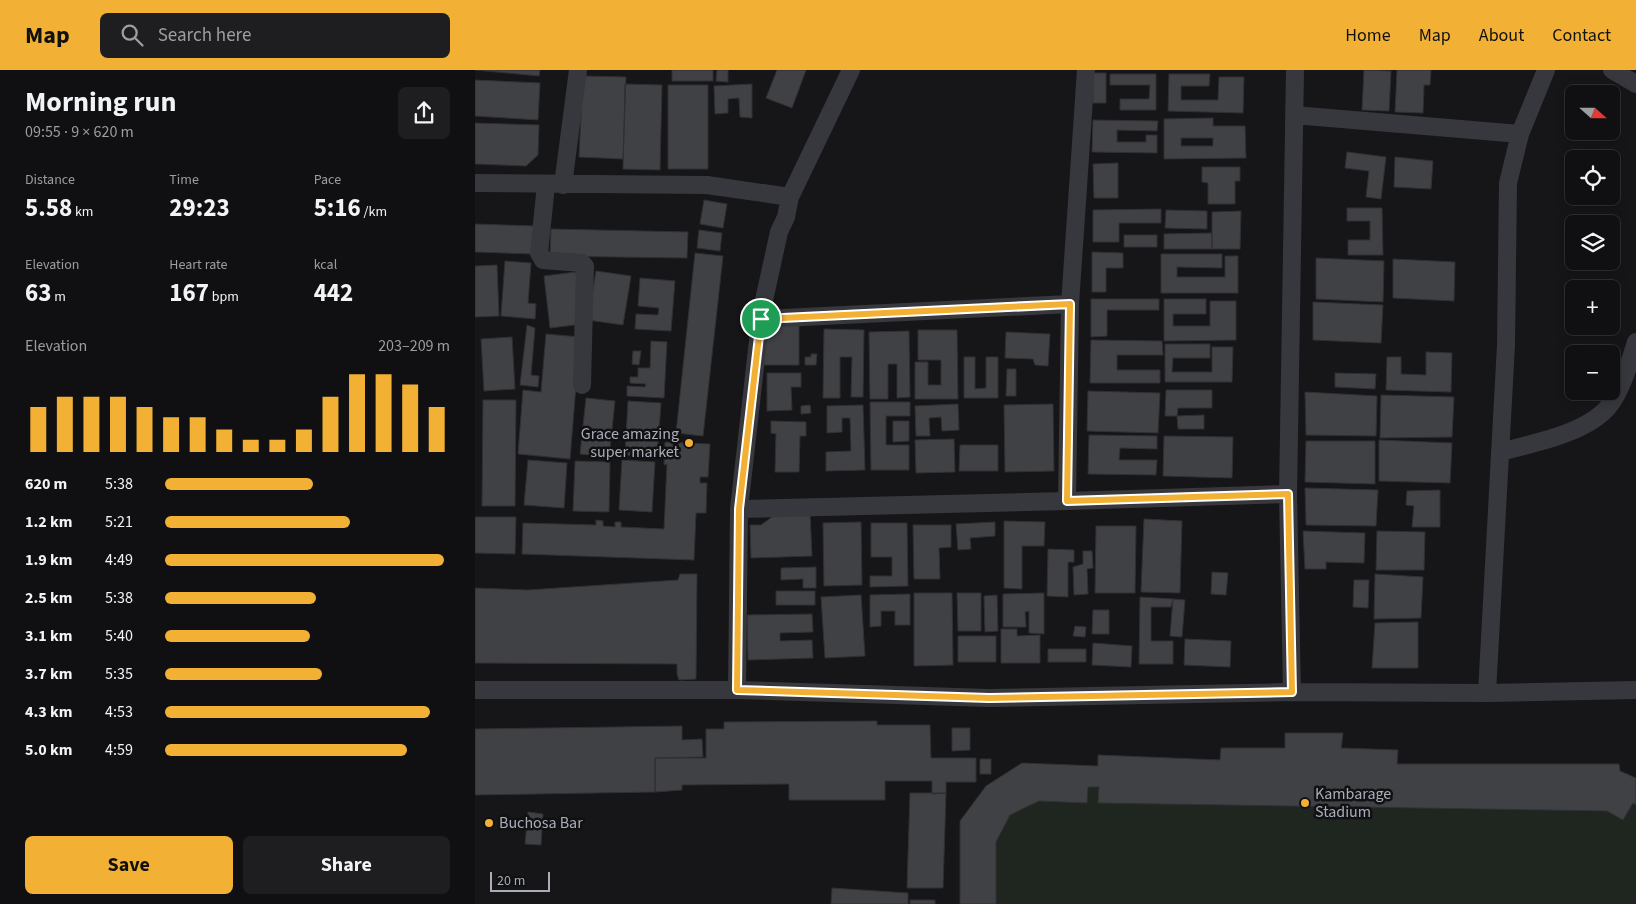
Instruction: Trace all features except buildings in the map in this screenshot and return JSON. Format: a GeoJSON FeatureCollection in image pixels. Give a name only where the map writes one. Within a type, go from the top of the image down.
{"type":"FeatureCollection","features":[{"type":"Feature","properties":{"kind":"street"},"geometry":{"type":"LineString","coordinates":[[563,185],[579,70]]}},
{"type":"Feature","properties":{"kind":"street"},"geometry":{"type":"LineString","coordinates":[[737,690],[739,509],[761,319],[779,232],[786,217],[790,197],[851,70]]}},
{"type":"Feature","properties":{"kind":"street"},"geometry":{"type":"LineString","coordinates":[[1067,501],[1070,304],[1086,70]]}},
{"type":"Feature","properties":{"kind":"street"},"geometry":{"type":"LineString","coordinates":[[1292,692],[1288,494],[1295,70]]}},
{"type":"Feature","properties":{"kind":"street"},"geometry":{"type":"LineString","coordinates":[[1487,693],[1505,346],[1508,183],[1520,134],[1546,70]]}},
{"type":"Feature","properties":{"kind":"street"},"geometry":{"type":"LineString","coordinates":[[1611,70],[1636,84]]}},
{"type":"Feature","properties":{"kind":"street"},"geometry":{"type":"LineString","coordinates":[[1294,115],[1520,134]]}},
{"type":"Feature","properties":{"kind":"street"},"geometry":{"type":"LineString","coordinates":[[475,184],[707,185],[790,197]]}},
{"type":"Feature","properties":{"kind":"street"},"geometry":{"type":"LineString","coordinates":[[545,185],[539,253],[543,260],[582,264],[585,266],[582,386]]}},
{"type":"Feature","properties":{"kind":"street"},"geometry":{"type":"LineString","coordinates":[[761,319],[1070,304]]}},
{"type":"Feature","properties":{"kind":"street"},"geometry":{"type":"LineString","coordinates":[[1500,452],[1562,435],[1593,420],[1609,405],[1625,375],[1636,342]]}},
{"type":"Feature","properties":{"kind":"street"},"geometry":{"type":"LineString","coordinates":[[739,509],[1288,494]]}},
{"type":"Feature","properties":{"kind":"street"},"geometry":{"type":"LineString","coordinates":[[475,690],[737,690],[989,698],[1292,692],[1487,693],[1636,690]]}},
{"type":"Feature","properties":{"kind":"shaded area","name":"Kambarage Stadium"},"geometry":{"type":"Polygon","coordinates":[[[1285,733],[1343,733],[1342,748],[1398,750],[1397,764],[1619,764],[1620,771],[1636,778],[1636,904],[960,904],[960,821],[986,786],[1022,763],[1097,766],[1098,755],[1220,760],[1221,748],[1285,748],[1285,733]]]}},
{"type":"Feature","properties":{"kind":"place","name":"Grace amazing super market"},"geometry":{"type":"Point","coordinates":[689,443]}},
{"type":"Feature","properties":{"kind":"place","name":"Kambarage Stadium"},"geometry":{"type":"Point","coordinates":[1305,803]}},
{"type":"Feature","properties":{"kind":"place","name":"Buchosa Bar"},"geometry":{"type":"Point","coordinates":[489,823]}},
{"type":"Feature","properties":{"kind":"route"},"geometry":{"type":"LineString","coordinates":[[1070,304],[1067,501],[1288,494],[1292,692],[989,698],[737,690],[739,509],[761,319],[1070,304]]}}]}
